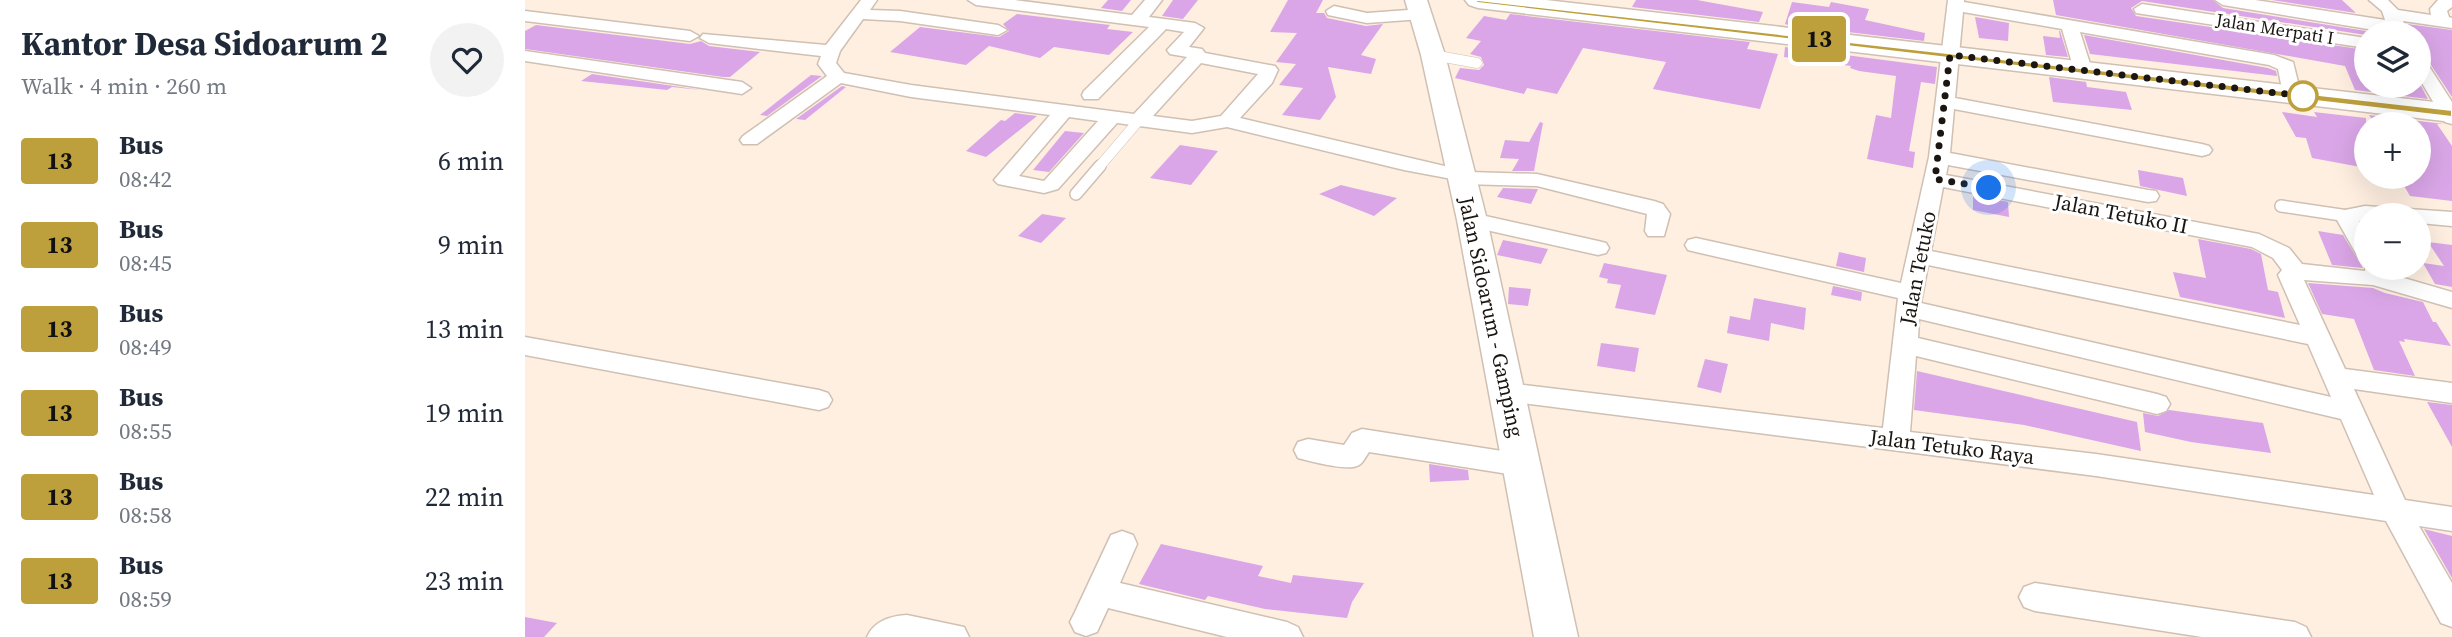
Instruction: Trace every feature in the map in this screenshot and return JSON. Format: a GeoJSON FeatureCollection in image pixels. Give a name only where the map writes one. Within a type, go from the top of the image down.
{"type":"FeatureCollection","features":[{"type":"Feature","properties":{"kind":"main road"},"geometry":{"type":"LineString","coordinates":[[1478,0],[2292,94],[2451,115]]}},
{"type":"Feature","properties":{"kind":"main road","name":"Jalan Sidoarum - Gamping"},"geometry":{"type":"LineString","coordinates":[[1419,7],[1472,220],[1556,637]]}},
{"type":"Feature","properties":{"kind":"street"},"geometry":{"type":"LineString","coordinates":[[976,0],[1195,28],[1176,50],[1196,54],[1197,57],[1269,70],[1265,79],[1227,121]]}},
{"type":"Feature","properties":{"kind":"street"},"geometry":{"type":"LineString","coordinates":[[1137,20],[1154,0]]}},
{"type":"Feature","properties":{"kind":"street"},"geometry":{"type":"LineString","coordinates":[[2223,0],[2389,15],[2444,13]]}},
{"type":"Feature","properties":{"kind":"street"},"geometry":{"type":"LineString","coordinates":[[1956,3],[2274,60],[2287,66],[2292,94]]}},
{"type":"Feature","properties":{"kind":"street","name":"Jalan Tetuko"},"geometry":{"type":"LineString","coordinates":[[1896,440],[1909,300],[1937,168],[1956,3]]}},
{"type":"Feature","properties":{"kind":"street"},"geometry":{"type":"LineString","coordinates":[[998,30],[900,16],[863,7],[831,51],[827,64],[838,77],[911,91],[1192,127],[1227,121],[1462,176],[1537,180],[1655,209],[1659,214],[1656,231]]}},
{"type":"Feature","properties":{"kind":"street"},"geometry":{"type":"LineString","coordinates":[[1334,11],[1367,18],[1419,7]]}},
{"type":"Feature","properties":{"kind":"street","name":"Jalan Merpati I"},"geometry":{"type":"LineString","coordinates":[[2142,9],[2354,41]]}},
{"type":"Feature","properties":{"kind":"street"},"geometry":{"type":"LineString","coordinates":[[525,16],[689,36]]}},
{"type":"Feature","properties":{"kind":"street"},"geometry":{"type":"LineString","coordinates":[[1091,95],[1162,24]]}},
{"type":"Feature","properties":{"kind":"street"},"geometry":{"type":"LineString","coordinates":[[2068,24],[2077,44],[2083,71]]}},
{"type":"Feature","properties":{"kind":"street"},"geometry":{"type":"LineString","coordinates":[[709,38],[831,51]]}},
{"type":"Feature","properties":{"kind":"street"},"geometry":{"type":"LineString","coordinates":[[525,56],[742,88]]}},
{"type":"Feature","properties":{"kind":"street"},"geometry":{"type":"LineString","coordinates":[[1140,119],[1197,57]]}},
{"type":"Feature","properties":{"kind":"street"},"geometry":{"type":"LineString","coordinates":[[750,140],[838,77]]}},
{"type":"Feature","properties":{"kind":"street"},"geometry":{"type":"LineString","coordinates":[[2431,83],[2451,115]]}},
{"type":"Feature","properties":{"kind":"street"},"geometry":{"type":"LineString","coordinates":[[1945,102],[2202,150]]}},
{"type":"Feature","properties":{"kind":"street"},"geometry":{"type":"LineString","coordinates":[[1064,111],[1005,180],[1044,187],[1051,185],[1112,117]]}},
{"type":"Feature","properties":{"kind":"street"},"geometry":{"type":"LineString","coordinates":[[1937,168],[2148,196]]}},
{"type":"Feature","properties":{"kind":"street","name":"Jalan Tetuko II"},"geometry":{"type":"LineString","coordinates":[[1937,168],[2259,241],[2281,253],[2295,271]]}},
{"type":"Feature","properties":{"kind":"street"},"geometry":{"type":"LineString","coordinates":[[2354,215],[2348,216],[2354,231]]}},
{"type":"Feature","properties":{"kind":"street"},"geometry":{"type":"LineString","coordinates":[[2431,217],[2452,219]]}},
{"type":"Feature","properties":{"kind":"street"},"geometry":{"type":"LineString","coordinates":[[1472,220],[1598,248]]}},
{"type":"Feature","properties":{"kind":"street"},"geometry":{"type":"LineString","coordinates":[[1696,245],[2349,411]]}},
{"type":"Feature","properties":{"kind":"street"},"geometry":{"type":"LineString","coordinates":[[1919,256],[2316,337]]}},
{"type":"Feature","properties":{"kind":"street"},"geometry":{"type":"LineString","coordinates":[[2354,272],[2295,271],[2290,275],[2395,510],[2452,614]]}},
{"type":"Feature","properties":{"kind":"street"},"geometry":{"type":"LineString","coordinates":[[2395,280],[2452,300]]}},
{"type":"Feature","properties":{"kind":"street"},"geometry":{"type":"LineString","coordinates":[[1904,344],[2157,404]]}},
{"type":"Feature","properties":{"kind":"street"},"geometry":{"type":"LineString","coordinates":[[525,345],[818,400]]}},
{"type":"Feature","properties":{"kind":"street"},"geometry":{"type":"LineString","coordinates":[[2334,377],[2452,393]]}},
{"type":"Feature","properties":{"kind":"street","name":"Jalan Tetuko Raya"},"geometry":{"type":"LineString","coordinates":[[1507,393],[2096,465],[2452,519]]}},
{"type":"Feature","properties":{"kind":"street"},"geometry":{"type":"LineString","coordinates":[[1308,450],[1351,457],[1363,440],[1521,465]]}},
{"type":"Feature","properties":{"kind":"street"},"geometry":{"type":"LineString","coordinates":[[1086,622],[1122,544]]}},
{"type":"Feature","properties":{"kind":"street"},"geometry":{"type":"LineString","coordinates":[[1100,592],[1287,637]]}},
{"type":"Feature","properties":{"kind":"street"},"geometry":{"type":"LineString","coordinates":[[2035,597],[2295,637]]}},
{"type":"Feature","properties":{"kind":"street"},"geometry":{"type":"LineString","coordinates":[[883,637],[901,629],[953,637]]}},
{"type":"Feature","properties":{"kind":"lane"},"geometry":{"type":"LineString","coordinates":[[1433,55],[1477,63]]}},
{"type":"Feature","properties":{"kind":"lane"},"geometry":{"type":"LineString","coordinates":[[1076,194],[1140,119]]}},
{"type":"Feature","properties":{"kind":"lane"},"geometry":{"type":"LineString","coordinates":[[2281,206],[2348,216]]}},
{"type":"Feature","properties":{"kind":"building"},"geometry":{"type":"Polygon","coordinates":[[[1108,0],[1131,0],[1122,11],[1101,8],[1108,0]]]}},
{"type":"Feature","properties":{"kind":"building"},"geometry":{"type":"Polygon","coordinates":[[[1173,0],[1198,0],[1183,19],[1162,16],[1173,0]]]}},
{"type":"Feature","properties":{"kind":"building"},"geometry":{"type":"Polygon","coordinates":[[[1288,0],[1323,0],[1316,13],[1324,13],[1327,18],[1366,26],[1383,24],[1361,55],[1376,59],[1371,74],[1328,67],[1336,97],[1320,120],[1282,115],[1303,88],[1279,85],[1296,64],[1276,62],[1297,33],[1270,32],[1288,0]]]}},
{"type":"Feature","properties":{"kind":"building"},"geometry":{"type":"Polygon","coordinates":[[[1636,0],[1697,0],[1763,12],[1759,22],[1632,7],[1636,0]]]}},
{"type":"Feature","properties":{"kind":"building"},"geometry":{"type":"Polygon","coordinates":[[[2053,0],[2213,0],[2223,8],[2354,29],[2354,33],[2142,1],[2131,8],[2136,16],[2354,48],[2354,88],[2345,66],[2056,15],[2053,0]]]}},
{"type":"Feature","properties":{"kind":"building"},"geometry":{"type":"Polygon","coordinates":[[[2272,0],[2342,0],[2356,13],[2272,0]]]}},
{"type":"Feature","properties":{"kind":"building"},"geometry":{"type":"Polygon","coordinates":[[[1792,2],[1829,7],[1831,2],[1869,9],[1865,20],[1925,33],[1924,41],[1788,25],[1785,24],[1792,2]]]}},
{"type":"Feature","properties":{"kind":"building"},"geometry":{"type":"Polygon","coordinates":[[[1017,14],[1110,25],[1107,29],[1133,32],[1109,55],[1054,47],[1040,58],[989,46],[966,65],[890,52],[920,27],[999,37],[1009,31],[1003,24],[1017,14]]]}},
{"type":"Feature","properties":{"kind":"building"},"geometry":{"type":"Polygon","coordinates":[[[1510,14],[1750,42],[1747,49],[1778,54],[1760,109],[1653,89],[1666,62],[1583,48],[1557,94],[1527,88],[1524,94],[1455,78],[1460,68],[1479,70],[1484,65],[1481,57],[1470,54],[1481,41],[1466,38],[1484,16],[1506,20],[1510,14]]]}},
{"type":"Feature","properties":{"kind":"building"},"geometry":{"type":"Polygon","coordinates":[[[1975,17],[2009,23],[2008,41],[1979,38],[1975,17]]]}},
{"type":"Feature","properties":{"kind":"building"},"geometry":{"type":"Polygon","coordinates":[[[536,25],[690,44],[701,41],[709,46],[760,52],[730,77],[723,77],[525,49],[525,31],[536,25]]]}},
{"type":"Feature","properties":{"kind":"building"},"geometry":{"type":"Polygon","coordinates":[[[2431,27],[2452,30],[2452,97],[2431,65],[2431,27]]]}},
{"type":"Feature","properties":{"kind":"building"},"geometry":{"type":"Polygon","coordinates":[[[2059,31],[2068,57],[2046,55],[2043,36],[2060,38],[2059,31]]]}},
{"type":"Feature","properties":{"kind":"building"},"geometry":{"type":"Polygon","coordinates":[[[2084,35],[2268,68],[2276,71],[2277,76],[2090,54],[2084,35]]]}},
{"type":"Feature","properties":{"kind":"building"},"geometry":{"type":"Polygon","coordinates":[[[1785,47],[1937,67],[1935,84],[1921,82],[1909,151],[1915,152],[1913,168],[1867,159],[1876,115],[1891,118],[1896,76],[1859,71],[1850,68],[1851,66],[1784,57],[1785,47]]]}},
{"type":"Feature","properties":{"kind":"building"},"geometry":{"type":"Polygon","coordinates":[[[592,74],[701,90],[672,87],[667,90],[581,81],[592,74]]]}},
{"type":"Feature","properties":{"kind":"building"},"geometry":{"type":"Polygon","coordinates":[[[811,75],[822,76],[767,116],[760,115],[811,75]]]}},
{"type":"Feature","properties":{"kind":"building"},"geometry":{"type":"Polygon","coordinates":[[[2049,77],[2086,82],[2087,87],[2126,92],[2132,110],[2053,102],[2049,77]]]}},
{"type":"Feature","properties":{"kind":"building"},"geometry":{"type":"Polygon","coordinates":[[[842,86],[846,87],[805,120],[796,119],[842,86]]]}},
{"type":"Feature","properties":{"kind":"building"},"geometry":{"type":"Polygon","coordinates":[[[2282,112],[2317,117],[2314,112],[2354,117],[2354,166],[2312,158],[2306,138],[2296,137],[2282,112]]]}},
{"type":"Feature","properties":{"kind":"building"},"geometry":{"type":"Polygon","coordinates":[[[1015,113],[1037,116],[986,157],[966,151],[1001,120],[1005,121],[1015,113]]]}},
{"type":"Feature","properties":{"kind":"building"},"geometry":{"type":"Polygon","coordinates":[[[1540,122],[1543,123],[1534,171],[1512,171],[1519,159],[1500,158],[1505,140],[1529,142],[1540,122]]]}},
{"type":"Feature","properties":{"kind":"building"},"geometry":{"type":"Polygon","coordinates":[[[2431,122],[2444,124],[2437,124],[2452,146],[2452,201],[2410,196],[2406,189],[2431,189],[2431,122]]]}},
{"type":"Feature","properties":{"kind":"building"},"geometry":{"type":"Polygon","coordinates":[[[1065,131],[1084,133],[1049,172],[1033,170],[1065,131]]]}},
{"type":"Feature","properties":{"kind":"building"},"geometry":{"type":"Polygon","coordinates":[[[1180,145],[1218,151],[1191,185],[1150,178],[1180,145]]]}},
{"type":"Feature","properties":{"kind":"building"},"geometry":{"type":"Polygon","coordinates":[[[2138,170],[2183,178],[2187,196],[2140,186],[2138,170]]]}},
{"type":"Feature","properties":{"kind":"building"},"geometry":{"type":"Polygon","coordinates":[[[1341,185],[1397,198],[1374,216],[1319,194],[1341,185]]]}},
{"type":"Feature","properties":{"kind":"building"},"geometry":{"type":"Polygon","coordinates":[[[1503,188],[1538,189],[1531,204],[1497,197],[1503,188]]]}},
{"type":"Feature","properties":{"kind":"building"},"geometry":{"type":"Polygon","coordinates":[[[1973,195],[2008,202],[2009,217],[1973,210],[1973,195]]]}},
{"type":"Feature","properties":{"kind":"building"},"geometry":{"type":"Polygon","coordinates":[[[1042,214],[1066,218],[1041,243],[1018,236],[1042,214]]]}},
{"type":"Feature","properties":{"kind":"building"},"geometry":{"type":"Polygon","coordinates":[[[2318,231],[2343,235],[2354,253],[2354,267],[2332,265],[2318,231]]]}},
{"type":"Feature","properties":{"kind":"building"},"geometry":{"type":"Polygon","coordinates":[[[2198,239],[2251,249],[2261,254],[2268,290],[2278,292],[2285,318],[2180,297],[2173,272],[2206,278],[2198,239]]]}},
{"type":"Feature","properties":{"kind":"building"},"geometry":{"type":"Polygon","coordinates":[[[1503,240],[1548,249],[1541,264],[1497,255],[1503,240]]]}},
{"type":"Feature","properties":{"kind":"building"},"geometry":{"type":"Polygon","coordinates":[[[2431,242],[2452,245],[2452,287],[2435,284],[2431,277],[2431,264],[2444,266],[2431,242]]]}},
{"type":"Feature","properties":{"kind":"building"},"geometry":{"type":"Polygon","coordinates":[[[1839,252],[1866,258],[1864,272],[1836,266],[1839,252]]]}},
{"type":"Feature","properties":{"kind":"building"},"geometry":{"type":"Polygon","coordinates":[[[1604,263],[1667,275],[1655,315],[1615,308],[1621,285],[1607,283],[1608,279],[1599,277],[1604,263]]]}},
{"type":"Feature","properties":{"kind":"building"},"geometry":{"type":"Polygon","coordinates":[[[2308,283],[2373,288],[2423,302],[2433,322],[2436,322],[2451,346],[2404,339],[2405,342],[2399,341],[2415,376],[2374,370],[2354,319],[2322,314],[2308,283]]]}},
{"type":"Feature","properties":{"kind":"building"},"geometry":{"type":"Polygon","coordinates":[[[1833,286],[1862,292],[1861,301],[1831,295],[1833,286]]]}},
{"type":"Feature","properties":{"kind":"building"},"geometry":{"type":"Polygon","coordinates":[[[1509,287],[1531,289],[1528,306],[1508,304],[1509,287]]]}},
{"type":"Feature","properties":{"kind":"building"},"geometry":{"type":"Polygon","coordinates":[[[1754,298],[1806,308],[1804,330],[1771,323],[1769,341],[1727,333],[1730,316],[1750,320],[1754,298]]]}},
{"type":"Feature","properties":{"kind":"building"},"geometry":{"type":"Polygon","coordinates":[[[1601,343],[1639,348],[1635,372],[1597,366],[1601,343]]]}},
{"type":"Feature","properties":{"kind":"building"},"geometry":{"type":"Polygon","coordinates":[[[1705,359],[1728,364],[1721,393],[1697,387],[1705,359]]]}},
{"type":"Feature","properties":{"kind":"building"},"geometry":{"type":"Polygon","coordinates":[[[1917,371],[2137,422],[2141,451],[2024,425],[1914,410],[1917,371]]]}},
{"type":"Feature","properties":{"kind":"building"},"geometry":{"type":"Polygon","coordinates":[[[2427,402],[2452,405],[2452,447],[2427,402]]]}},
{"type":"Feature","properties":{"kind":"building"},"geometry":{"type":"Polygon","coordinates":[[[2169,410],[2263,423],[2271,453],[2191,442],[2145,432],[2143,413],[2158,416],[2169,410]]]}},
{"type":"Feature","properties":{"kind":"building"},"geometry":{"type":"Polygon","coordinates":[[[1429,464],[1468,470],[1469,480],[1430,482],[1429,464]]]}},
{"type":"Feature","properties":{"kind":"building"},"geometry":{"type":"Polygon","coordinates":[[[2424,529],[2452,536],[2452,578],[2424,529]]]}},
{"type":"Feature","properties":{"kind":"building"},"geometry":{"type":"Polygon","coordinates":[[[1161,544],[1263,566],[1258,576],[1291,583],[1293,575],[1364,583],[1352,602],[1347,618],[1265,609],[1208,596],[1205,600],[1139,584],[1161,544]]]}},
{"type":"Feature","properties":{"kind":"building"},"geometry":{"type":"Polygon","coordinates":[[[525,617],[557,623],[544,637],[525,637],[525,617]]]}},
{"type":"Feature","properties":{"kind":"bus line","name":"13"},"geometry":{"type":"LineString","coordinates":[[1478,0],[2452,113]]}},
{"type":"Feature","properties":{"kind":"route"},"geometry":{"type":"LineString","coordinates":[[1989,188],[1935,179],[1950,55],[2303,96]]}}]}
